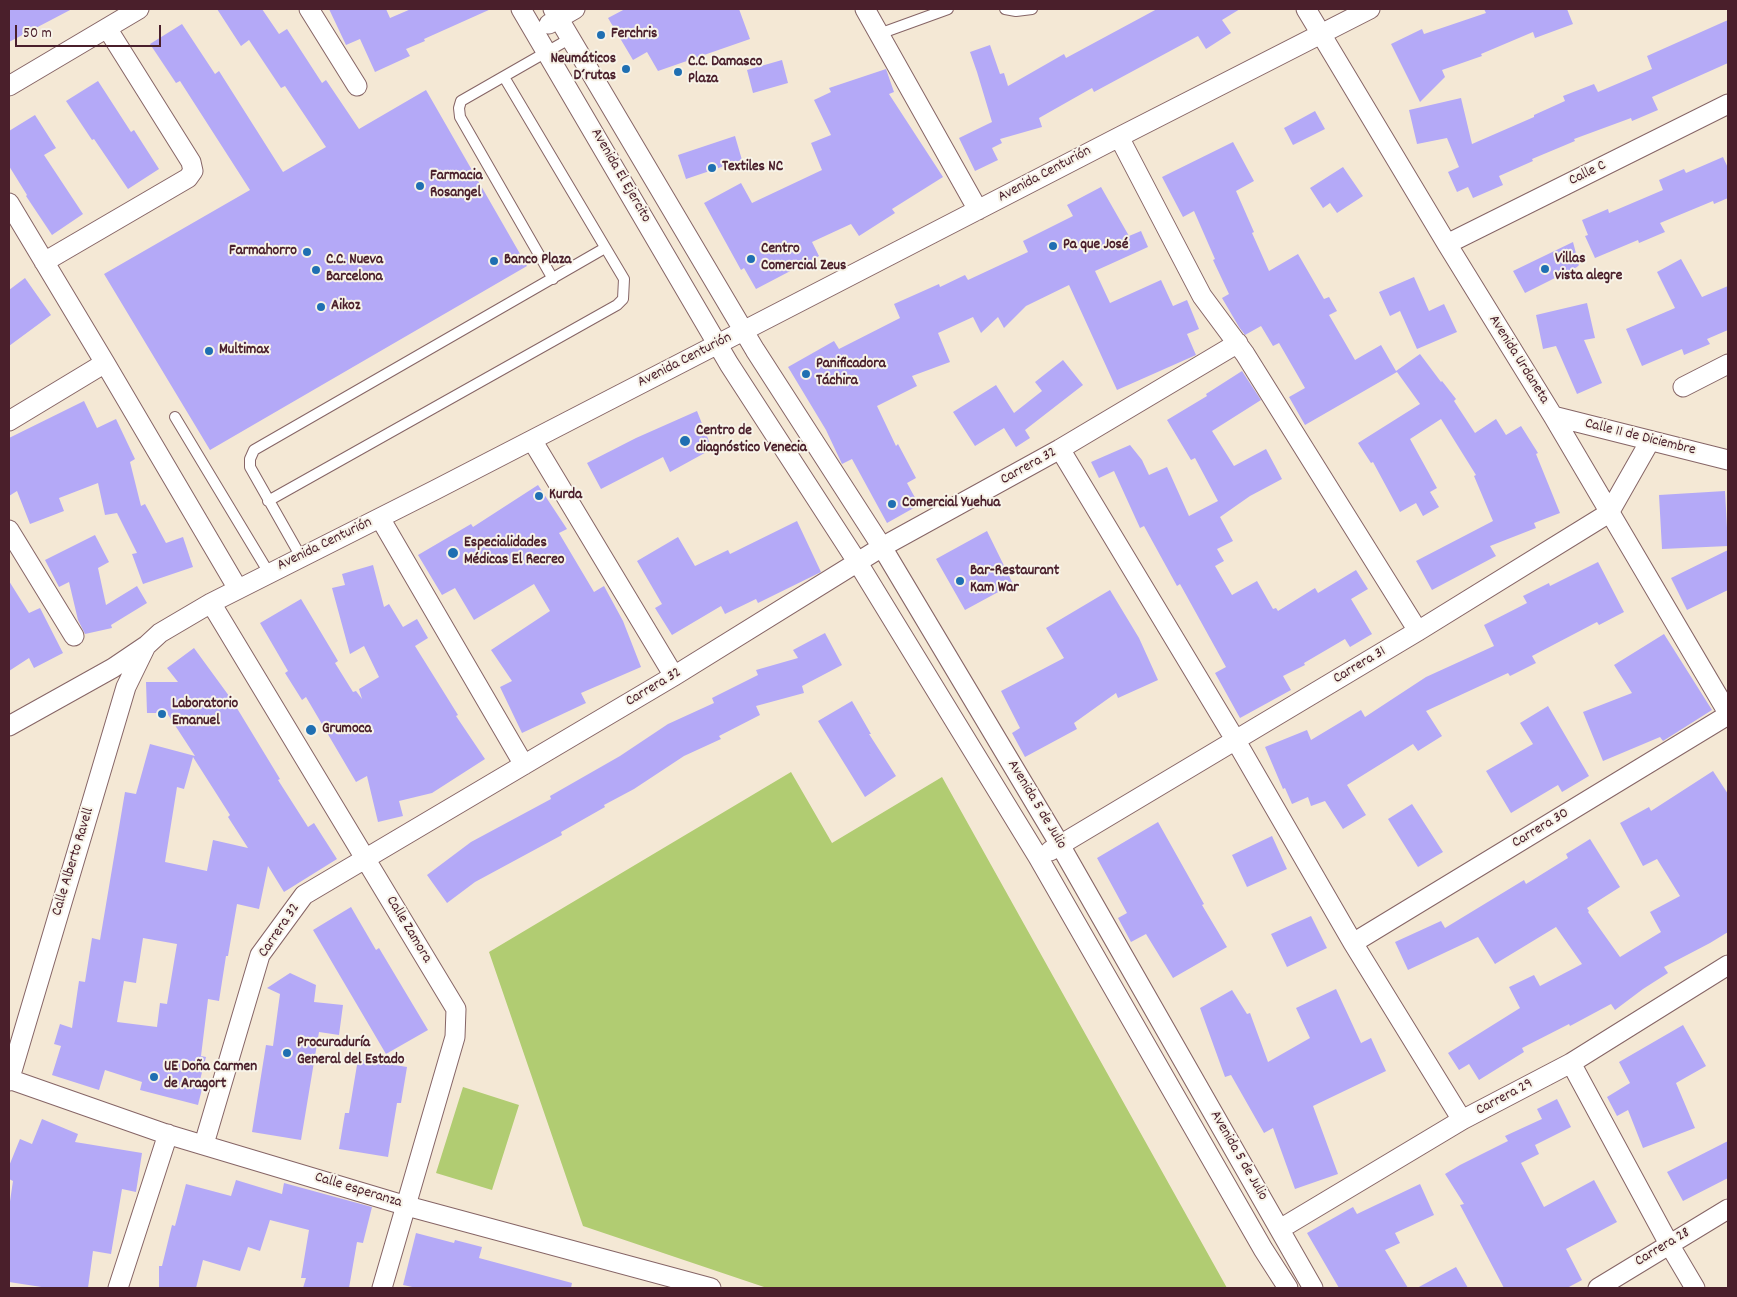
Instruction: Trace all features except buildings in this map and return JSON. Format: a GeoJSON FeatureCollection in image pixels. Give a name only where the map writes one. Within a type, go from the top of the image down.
{"type":"FeatureCollection","features":[{"type":"Feature","properties":{"kind":"street"},"geometry":{"type":"LineString","coordinates":[[9,86],[139,9]]}},
{"type":"Feature","properties":{"kind":"street"},"geometry":{"type":"LineString","coordinates":[[309,9],[357,86]]}},
{"type":"Feature","properties":{"kind":"street","name":"Avenida El Ejercito"},"geometry":{"type":"LineString","coordinates":[[521,9],[718,344]]}},
{"type":"Feature","properties":{"kind":"street"},"geometry":{"type":"LineString","coordinates":[[535,32],[556,14],[575,9]]}},
{"type":"Feature","properties":{"kind":"street"},"geometry":{"type":"LineString","coordinates":[[865,9],[978,210]]}},
{"type":"Feature","properties":{"kind":"street","name":"Avenida Urdaneta"},"geometry":{"type":"LineString","coordinates":[[1306,9],[1553,416],[1728,714]]}},
{"type":"Feature","properties":{"kind":"street","name":"Avenida Centurión"},"geometry":{"type":"LineString","coordinates":[[9,726],[113,668],[147,645],[160,633],[211,603],[1370,9]]}},
{"type":"Feature","properties":{"kind":"street","name":"Avenida El Ejercito"},"geometry":{"type":"LineString","coordinates":[[556,14],[744,330]]}},
{"type":"Feature","properties":{"kind":"street"},"geometry":{"type":"LineString","coordinates":[[44,262],[188,178],[193,171],[191,162],[107,28]]}},
{"type":"Feature","properties":{"kind":"street","name":"Calle C"},"geometry":{"type":"LineString","coordinates":[[1447,244],[1728,104]]}},
{"type":"Feature","properties":{"kind":"street"},"geometry":{"type":"LineString","coordinates":[[1119,136],[1202,296],[1238,343],[1418,632]]}},
{"type":"Feature","properties":{"kind":"street"},"geometry":{"type":"LineString","coordinates":[[9,203],[238,589]]}},
{"type":"Feature","properties":{"kind":"street","name":"Avenida 5 de Julio"},"geometry":{"type":"LineString","coordinates":[[744,330],[882,547],[1060,845],[1314,1288]]}},
{"type":"Feature","properties":{"kind":"street","name":"Carrera 32"},"geometry":{"type":"LineString","coordinates":[[204,1144],[260,954],[304,895],[674,676],[882,547],[1060,450],[1238,343]]}},
{"type":"Feature","properties":{"kind":"street","name":"Avenida 5 de Julio"},"geometry":{"type":"LineString","coordinates":[[718,344],[729,364],[858,563],[1038,857],[1202,1143],[1288,1288]]}},
{"type":"Feature","properties":{"kind":"street"},"geometry":{"type":"LineString","coordinates":[[9,420],[105,363]]}},
{"type":"Feature","properties":{"kind":"street"},"geometry":{"type":"LineString","coordinates":[[1683,387],[1728,364]]}},
{"type":"Feature","properties":{"kind":"street","name":"Calle 11 de Diciembre"},"geometry":{"type":"LineString","coordinates":[[1553,416],[1728,460]]}},
{"type":"Feature","properties":{"kind":"street"},"geometry":{"type":"LineString","coordinates":[[532,440],[674,676]]}},
{"type":"Feature","properties":{"kind":"street","name":"Carrera 31"},"geometry":{"type":"LineString","coordinates":[[1038,857],[1418,632],[1609,513],[1650,441]]}},
{"type":"Feature","properties":{"kind":"street"},"geometry":{"type":"LineString","coordinates":[[1060,450],[1236,741],[1353,943],[1462,1120]]}},
{"type":"Feature","properties":{"kind":"street"},"geometry":{"type":"LineString","coordinates":[[380,518],[524,765]]}},
{"type":"Feature","properties":{"kind":"street"},"geometry":{"type":"LineString","coordinates":[[9,530],[74,636]]}},
{"type":"Feature","properties":{"kind":"street","name":"Calle Zamora"},"geometry":{"type":"LineString","coordinates":[[211,603],[456,1009],[455,1037],[382,1288]]}},
{"type":"Feature","properties":{"kind":"street","name":"Calle Alberto Ravell"},"geometry":{"type":"LineString","coordinates":[[9,1079],[126,687],[147,645]]}},
{"type":"Feature","properties":{"kind":"street","name":"Carrera 30"},"geometry":{"type":"LineString","coordinates":[[1353,943],[1728,714]]}},
{"type":"Feature","properties":{"kind":"street","name":"Carrera 29"},"geometry":{"type":"LineString","coordinates":[[1280,1229],[1462,1120],[1570,1063],[1728,965]]}},
{"type":"Feature","properties":{"kind":"street"},"geometry":{"type":"LineString","coordinates":[[1570,1063],[1695,1288]]}},
{"type":"Feature","properties":{"kind":"street","name":"Calle esperanza"},"geometry":{"type":"LineString","coordinates":[[9,1079],[168,1134],[407,1206],[711,1288]]}},
{"type":"Feature","properties":{"kind":"street"},"geometry":{"type":"LineString","coordinates":[[1202,1143],[1223,1129]]}},
{"type":"Feature","properties":{"kind":"street"},"geometry":{"type":"LineString","coordinates":[[118,1288],[168,1134]]}},
{"type":"Feature","properties":{"kind":"street","name":"Carrera 28"},"geometry":{"type":"LineString","coordinates":[[1598,1288],[1728,1209]]}},
{"type":"Feature","properties":{"kind":"lane"},"geometry":{"type":"LineString","coordinates":[[879,34],[948,9]]}},
{"type":"Feature","properties":{"kind":"lane"},"geometry":{"type":"LineString","coordinates":[[1005,9],[1016,11],[1032,9]]}},
{"type":"Feature","properties":{"kind":"lane"},"geometry":{"type":"LineString","coordinates":[[553,279],[460,117],[459,108],[460,101],[571,38]]}},
{"type":"Feature","properties":{"kind":"lane"},"geometry":{"type":"LineString","coordinates":[[268,501],[617,305],[623,299],[624,279],[504,77]]}},
{"type":"Feature","properties":{"kind":"lane"},"geometry":{"type":"LineString","coordinates":[[301,557],[250,467],[250,459],[254,450],[605,248]]}},
{"type":"Feature","properties":{"kind":"lane"},"geometry":{"type":"LineString","coordinates":[[174,417],[269,573]]}},
{"type":"Feature","properties":{"kind":"green space"},"geometry":{"type":"Polygon","coordinates":[[[791,772],[832,843],[942,777],[1227,1288],[767,1288],[583,1226],[489,952],[791,772]]]}},
{"type":"Feature","properties":{"kind":"green space"},"geometry":{"type":"Polygon","coordinates":[[[463,1087],[519,1105],[492,1190],[436,1173],[463,1087]]]}},
{"type":"Feature","properties":{"kind":"place","name":"Ferchris"},"geometry":{"type":"Point","coordinates":[601,35]}},
{"type":"Feature","properties":{"kind":"place","name":"Neumáticos D´rutas"},"geometry":{"type":"Point","coordinates":[626,69]}},
{"type":"Feature","properties":{"kind":"place","name":"C.C. Damasco Plaza"},"geometry":{"type":"Point","coordinates":[678,72]}},
{"type":"Feature","properties":{"kind":"place","name":"Textiles NC"},"geometry":{"type":"Point","coordinates":[712,168]}},
{"type":"Feature","properties":{"kind":"place","name":"Farmacia Rosangel"},"geometry":{"type":"Point","coordinates":[420,186]}},
{"type":"Feature","properties":{"kind":"place","name":"Pa que José"},"geometry":{"type":"Point","coordinates":[1053,246]}},
{"type":"Feature","properties":{"kind":"place","name":"Farmahorro"},"geometry":{"type":"Point","coordinates":[307,252]}},
{"type":"Feature","properties":{"kind":"place","name":"Centro Comercial Zeus"},"geometry":{"type":"Point","coordinates":[751,259]}},
{"type":"Feature","properties":{"kind":"place","name":"Banco Plaza"},"geometry":{"type":"Point","coordinates":[494,261]}},
{"type":"Feature","properties":{"kind":"place","name":"Villas vista alegre"},"geometry":{"type":"Point","coordinates":[1545,269]}},
{"type":"Feature","properties":{"kind":"place","name":"C.C. Nueva Barcelona"},"geometry":{"type":"Point","coordinates":[316,270]}},
{"type":"Feature","properties":{"kind":"place","name":"Aikoz"},"geometry":{"type":"Point","coordinates":[321,307]}},
{"type":"Feature","properties":{"kind":"place","name":"Multimax"},"geometry":{"type":"Point","coordinates":[209,351]}},
{"type":"Feature","properties":{"kind":"place","name":"Panificadora Táchira"},"geometry":{"type":"Point","coordinates":[806,374]}},
{"type":"Feature","properties":{"kind":"place","name":"Centro de diagnóstico Venecia"},"geometry":{"type":"Point","coordinates":[685,441]}},
{"type":"Feature","properties":{"kind":"place","name":"Kurda"},"geometry":{"type":"Point","coordinates":[539,496]}},
{"type":"Feature","properties":{"kind":"place","name":"Comercial Yuehua"},"geometry":{"type":"Point","coordinates":[892,504]}},
{"type":"Feature","properties":{"kind":"place","name":"Especialidades Médicas El Recreo"},"geometry":{"type":"Point","coordinates":[453,553]}},
{"type":"Feature","properties":{"kind":"place","name":"Bar-Restaurant Kam War"},"geometry":{"type":"Point","coordinates":[960,581]}},
{"type":"Feature","properties":{"kind":"place","name":"Laboratorio Emanuel"},"geometry":{"type":"Point","coordinates":[162,714]}},
{"type":"Feature","properties":{"kind":"place","name":"Grumoca"},"geometry":{"type":"Point","coordinates":[311,730]}},
{"type":"Feature","properties":{"kind":"place","name":"Procuraduría General del Estado"},"geometry":{"type":"Point","coordinates":[287,1053]}},
{"type":"Feature","properties":{"kind":"place","name":"UE Doña Carmen de Aragort"},"geometry":{"type":"Point","coordinates":[154,1077]}}]}
